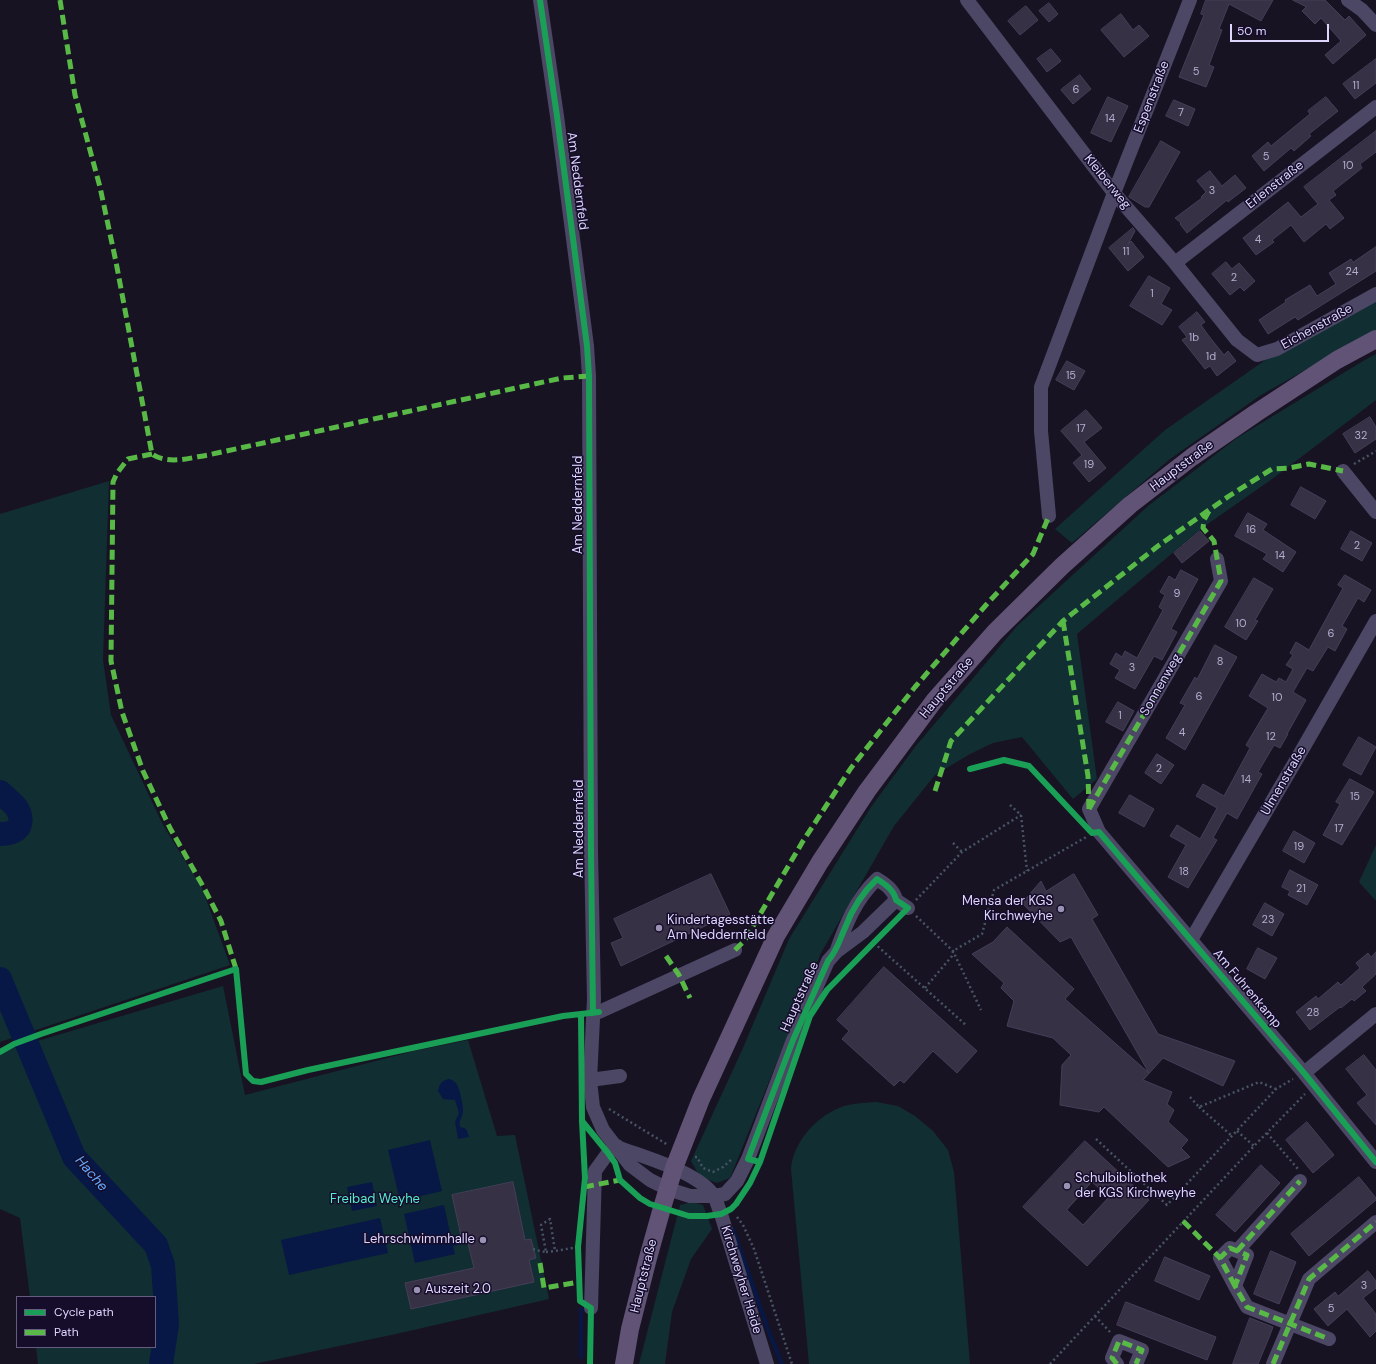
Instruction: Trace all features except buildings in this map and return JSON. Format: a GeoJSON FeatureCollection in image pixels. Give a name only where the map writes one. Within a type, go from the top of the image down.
{"type":"FeatureCollection","features":[{"type":"Feature","properties":{"kind":"main road","name":"Hauptstraße"},"geometry":{"type":"LineString","coordinates":[[624,1364],[630,1329],[646,1265],[668,1188],[680,1151],[701,1099],[776,936],[820,862],[867,791],[934,701],[1001,627],[1062,566],[1130,506],[1192,457],[1337,360],[1376,339]]}},
{"type":"Feature","properties":{"kind":"street","name":"Am Neddernfeld"},"geometry":{"type":"LineString","coordinates":[[540,0],[558,123],[587,346],[589,376],[591,851],[594,998],[590,1080],[593,1107],[604,1130],[630,1165],[650,1180],[668,1188]]}},
{"type":"Feature","properties":{"kind":"street","name":"Kleiberweg"},"geometry":{"type":"LineString","coordinates":[[967,0],[1114,193],[1175,263],[1237,340],[1257,355]]}},
{"type":"Feature","properties":{"kind":"street","name":"Espenstraße"},"geometry":{"type":"LineString","coordinates":[[1050,516],[1042,431],[1040,387],[1190,0]]}},
{"type":"Feature","properties":{"kind":"street"},"geometry":{"type":"LineString","coordinates":[[1348,0],[1362,10],[1376,25]]}},
{"type":"Feature","properties":{"kind":"street","name":"Erlenstraße"},"geometry":{"type":"LineString","coordinates":[[1175,263],[1376,107]]}},
{"type":"Feature","properties":{"kind":"street","name":"Eichenstraße"},"geometry":{"type":"LineString","coordinates":[[1257,355],[1277,349],[1376,294]]}},
{"type":"Feature","properties":{"kind":"street"},"geometry":{"type":"LineString","coordinates":[[1343,471],[1376,512]]}},
{"type":"Feature","properties":{"kind":"street","name":"Sonnenweg"},"geometry":{"type":"LineString","coordinates":[[1089,809],[1221,581],[1217,559]]}},
{"type":"Feature","properties":{"kind":"street","name":"Ulmenstraße"},"geometry":{"type":"LineString","coordinates":[[1191,940],[1376,621]]}},
{"type":"Feature","properties":{"kind":"street","name":"Am Fuhrenkamp"},"geometry":{"type":"LineString","coordinates":[[1089,809],[1099,832],[1304,1073],[1376,1162]]}},
{"type":"Feature","properties":{"kind":"street","name":"Hauptstraße"},"geometry":{"type":"LineString","coordinates":[[668,1188],[690,1196],[714,1196],[725,1194],[737,1181],[748,1159],[792,1040],[828,961],[836,952],[863,932],[896,900],[895,895],[886,885],[877,879],[866,890],[854,909],[845,927],[836,952]]}},
{"type":"Feature","properties":{"kind":"street"},"geometry":{"type":"LineString","coordinates":[[896,900],[908,908]]}},
{"type":"Feature","properties":{"kind":"street"},"geometry":{"type":"LineString","coordinates":[[599,1012],[735,950]]}},
{"type":"Feature","properties":{"kind":"street"},"geometry":{"type":"LineString","coordinates":[[1304,1073],[1376,1014]]}},
{"type":"Feature","properties":{"kind":"street"},"geometry":{"type":"LineString","coordinates":[[590,1080],[620,1076]]}},
{"type":"Feature","properties":{"kind":"street","name":"Am Neddernfeld"},"geometry":{"type":"LineString","coordinates":[[617,1146],[674,1168]]}},
{"type":"Feature","properties":{"kind":"street"},"geometry":{"type":"LineString","coordinates":[[591,1308],[595,1171],[608,1153],[617,1146]]}},
{"type":"Feature","properties":{"kind":"street"},"geometry":{"type":"LineString","coordinates":[[674,1168],[700,1182],[714,1196]]}},
{"type":"Feature","properties":{"kind":"street"},"geometry":{"type":"LineString","coordinates":[[1300,1181],[1237,1251],[1247,1255],[1234,1286],[1248,1307],[1329,1340]]}},
{"type":"Feature","properties":{"kind":"street","name":"Kirchweyher Heide"},"geometry":{"type":"LineString","coordinates":[[714,1196],[721,1214],[767,1364]]}},
{"type":"Feature","properties":{"kind":"street"},"geometry":{"type":"LineString","coordinates":[[1273,1364],[1309,1279],[1376,1222]]}},
{"type":"Feature","properties":{"kind":"street"},"geometry":{"type":"LineString","coordinates":[[1117,1364],[1112,1358],[1119,1341],[1142,1350],[1136,1364]]}},
{"type":"Feature","properties":{"kind":"path"},"geometry":{"type":"LineString","coordinates":[[1343,471],[1376,451]]}},
{"type":"Feature","properties":{"kind":"path"},"geometry":{"type":"LineString","coordinates":[[1010,805],[1021,815],[1027,871]]}},
{"type":"Feature","properties":{"kind":"path"},"geometry":{"type":"LineString","coordinates":[[981,1010],[952,951],[908,908],[962,852],[1021,815]]}},
{"type":"Feature","properties":{"kind":"path"},"geometry":{"type":"LineString","coordinates":[[952,951],[982,934],[994,890],[1092,833]]}},
{"type":"Feature","properties":{"kind":"path"},"geometry":{"type":"LineString","coordinates":[[952,843],[962,852]]}},
{"type":"Feature","properties":{"kind":"path"},"geometry":{"type":"LineString","coordinates":[[832,985],[889,928]]}},
{"type":"Feature","properties":{"kind":"path"},"geometry":{"type":"LineString","coordinates":[[874,943],[967,1026]]}},
{"type":"Feature","properties":{"kind":"path"},"geometry":{"type":"LineString","coordinates":[[924,988],[952,956],[952,951]]}},
{"type":"Feature","properties":{"kind":"path"},"geometry":{"type":"LineString","coordinates":[[1096,1139],[1168,1205],[1276,1089],[1304,1073]]}},
{"type":"Feature","properties":{"kind":"path"},"geometry":{"type":"LineString","coordinates":[[1199,1107],[1259,1082],[1276,1089]]}},
{"type":"Feature","properties":{"kind":"path"},"geometry":{"type":"LineString","coordinates":[[1050,1364],[1266,1133],[1314,1085]]}},
{"type":"Feature","properties":{"kind":"path"},"geometry":{"type":"LineString","coordinates":[[1190,1097],[1199,1107],[1232,1136]]}},
{"type":"Feature","properties":{"kind":"path"},"geometry":{"type":"LineString","coordinates":[[606,1108],[660,1141],[680,1151],[697,1157],[703,1168],[713,1172],[723,1167],[733,1158],[740,1157],[748,1159]]}},
{"type":"Feature","properties":{"kind":"path"},"geometry":{"type":"LineString","coordinates":[[1237,1131],[1254,1146]]}},
{"type":"Feature","properties":{"kind":"path"},"geometry":{"type":"LineString","coordinates":[[1266,1133],[1300,1170],[1300,1181]]}},
{"type":"Feature","properties":{"kind":"path"},"geometry":{"type":"LineString","coordinates":[[735,1214],[754,1249],[792,1364]]}},
{"type":"Feature","properties":{"kind":"path"},"geometry":{"type":"LineString","coordinates":[[546,1252],[541,1225],[550,1219],[555,1251]]}},
{"type":"Feature","properties":{"kind":"path"},"geometry":{"type":"LineString","coordinates":[[534,1249],[546,1252],[578,1247]]}},
{"type":"Feature","properties":{"kind":"path"},"geometry":{"type":"LineString","coordinates":[[1095,1316],[1119,1341]]}},
{"type":"Feature","properties":{"kind":"green space"},"geometry":{"type":"Polygon","coordinates":[[[1376,297],[1376,330],[1261,395],[1170,459],[1072,543],[1055,529],[1165,430],[1274,354],[1376,297]]]}},
{"type":"Feature","properties":{"kind":"green space"},"geometry":{"type":"Polygon","coordinates":[[[1376,354],[1376,400],[1275,477],[1202,528],[1077,634],[1097,779],[1073,799],[1022,737],[993,743],[970,754],[935,775],[894,826],[821,953],[730,1178],[717,1183],[700,1177],[691,1161],[743,1048],[789,939],[871,807],[915,747],[1017,626],[1148,506],[1237,438],[1376,354]]]}},
{"type":"Feature","properties":{"kind":"green space"},"geometry":{"type":"Polygon","coordinates":[[[109,481],[103,660],[111,715],[163,825],[202,888],[230,965],[0,1042],[0,514],[109,481]]]}},
{"type":"Feature","properties":{"kind":"green space"},"geometry":{"type":"Polygon","coordinates":[[[1376,845],[1376,899],[1375,900],[1359,882],[1376,845]]]}},
{"type":"Feature","properties":{"kind":"green space","name":"Freibad Weyhe"},"geometry":{"type":"Polygon","coordinates":[[[223,986],[245,1095],[414,1051],[468,1040],[497,1136],[515,1135],[549,1299],[396,1334],[254,1364],[38,1364],[36,1348],[156,1348],[156,1296],[30,1296],[20,1218],[0,1209],[0,1054],[14,1046],[34,1042],[223,986]]]}},
{"type":"Feature","properties":{"kind":"green space"},"geometry":{"type":"Polygon","coordinates":[[[876,1102],[898,1106],[915,1116],[933,1131],[948,1150],[954,1172],[970,1364],[809,1364],[791,1169],[793,1159],[796,1150],[807,1132],[830,1112],[848,1105],[876,1102]]]}},
{"type":"Feature","properties":{"kind":"green space"},"geometry":{"type":"Polygon","coordinates":[[[692,1202],[703,1205],[712,1229],[691,1259],[672,1312],[665,1364],[639,1364],[680,1205],[692,1202]]]}},
{"type":"Feature","properties":{"kind":"water"},"geometry":{"type":"Polygon","coordinates":[[[450,1079],[457,1085],[460,1092],[463,1111],[460,1127],[466,1130],[469,1137],[458,1139],[455,1122],[459,1113],[455,1100],[443,1099],[438,1091],[442,1082],[450,1079]]]}},
{"type":"Feature","properties":{"kind":"water"},"geometry":{"type":"Polygon","coordinates":[[[430,1140],[442,1191],[400,1201],[388,1150],[430,1140]]]}},
{"type":"Feature","properties":{"kind":"water"},"geometry":{"type":"Polygon","coordinates":[[[372,1182],[377,1206],[352,1211],[347,1187],[372,1182]]]}},
{"type":"Feature","properties":{"kind":"water"},"geometry":{"type":"Polygon","coordinates":[[[444,1205],[452,1242],[467,1239],[468,1243],[453,1246],[455,1254],[415,1263],[404,1214],[444,1205]]]}},
{"type":"Feature","properties":{"kind":"water"},"geometry":{"type":"Polygon","coordinates":[[[380,1218],[388,1253],[289,1275],[281,1240],[380,1218]]]}},
{"type":"Feature","properties":{"kind":"waterway","name":"Hache"},"geometry":{"type":"LineString","coordinates":[[0,792],[16,807],[20,819],[20,825],[16,830],[10,833],[0,834]]}},
{"type":"Feature","properties":{"kind":"waterway","name":"Hache"},"geometry":{"type":"LineString","coordinates":[[0,979],[74,1157],[156,1245],[163,1265],[167,1324],[161,1364]]}},
{"type":"Feature","properties":{"kind":"waterway"},"geometry":{"type":"LineString","coordinates":[[733,1229],[769,1332],[782,1364]]}},
{"type":"Feature","properties":{"kind":"waterway"},"geometry":{"type":"LineString","coordinates":[[581,1309],[581,1357]]}},
{"type":"Feature","properties":{"kind":"marked path"},"geometry":{"type":"LineString","coordinates":[[60,0],[75,95],[100,187],[116,262],[152,454],[172,460],[193,458],[562,378],[589,376]]}},
{"type":"Feature","properties":{"kind":"marked path"},"geometry":{"type":"LineString","coordinates":[[152,454],[128,459],[117,473],[113,482],[111,661],[122,712],[143,771],[170,828],[221,921],[236,969]]}},
{"type":"Feature","properties":{"kind":"marked path"},"geometry":{"type":"LineString","coordinates":[[935,791],[951,741],[1063,621],[1158,546],[1229,496],[1272,469],[1289,468],[1309,464],[1343,471]]}},
{"type":"Feature","properties":{"kind":"marked path"},"geometry":{"type":"LineString","coordinates":[[1089,809],[1221,581],[1214,541],[1203,528],[1204,520],[1209,511]]}},
{"type":"Feature","properties":{"kind":"marked path"},"geometry":{"type":"LineString","coordinates":[[735,950],[745,940],[803,841],[851,768],[915,687],[986,605],[1033,554],[1049,516]]}},
{"type":"Feature","properties":{"kind":"marked path"},"geometry":{"type":"LineString","coordinates":[[1063,621],[1088,776],[1089,809]]}},
{"type":"Feature","properties":{"kind":"marked path"},"geometry":{"type":"LineString","coordinates":[[666,956],[679,975],[690,998]]}},
{"type":"Feature","properties":{"kind":"marked path"},"geometry":{"type":"LineString","coordinates":[[584,1187],[620,1180]]}},
{"type":"Feature","properties":{"kind":"marked path"},"geometry":{"type":"LineString","coordinates":[[1237,1251],[1300,1181]]}},
{"type":"Feature","properties":{"kind":"marked path"},"geometry":{"type":"LineString","coordinates":[[1183,1221],[1220,1258]]}},
{"type":"Feature","properties":{"kind":"marked path"},"geometry":{"type":"LineString","coordinates":[[1273,1364],[1309,1279],[1376,1222]]}},
{"type":"Feature","properties":{"kind":"marked path"},"geometry":{"type":"LineString","coordinates":[[1235,1286],[1220,1258],[1230,1248],[1247,1255],[1235,1286],[1247,1307],[1329,1339]]}},
{"type":"Feature","properties":{"kind":"marked path"},"geometry":{"type":"LineString","coordinates":[[540,1263],[544,1288],[579,1282]]}},
{"type":"Feature","properties":{"kind":"marked path"},"geometry":{"type":"LineString","coordinates":[[1117,1364],[1112,1358],[1119,1341],[1142,1350],[1136,1364]]}},
{"type":"Feature","properties":{"kind":"cycle path"},"geometry":{"type":"LineString","coordinates":[[540,0],[557,116],[587,346],[589,376],[593,1013]]}},
{"type":"Feature","properties":{"kind":"cycle path"},"geometry":{"type":"LineString","coordinates":[[970,769],[1004,760],[1029,766],[1092,833],[1099,832],[1304,1073],[1376,1162]]}},
{"type":"Feature","properties":{"kind":"cycle path"},"geometry":{"type":"LineString","coordinates":[[582,1121],[615,1163],[620,1180],[640,1198],[650,1204],[689,1216],[721,1214],[731,1209],[750,1183],[760,1162],[810,1016],[827,990],[908,908],[896,900],[891,890],[877,879],[862,896],[851,914],[836,949],[828,961],[793,1040],[748,1159],[760,1162]]}},
{"type":"Feature","properties":{"kind":"cycle path"},"geometry":{"type":"LineString","coordinates":[[0,1052],[14,1044],[41,1034],[236,969],[246,1074],[253,1081],[261,1082],[308,1070],[563,1016],[599,1012]]}},
{"type":"Feature","properties":{"kind":"cycle path"},"geometry":{"type":"LineString","coordinates":[[581,1014],[582,1121],[585,1178],[578,1247],[580,1301],[591,1308],[590,1364]]}},
{"type":"Feature","properties":{"kind":"place","name":"Mensa der KGS Kirchweyhe"},"geometry":{"type":"Point","coordinates":[1061,909]}},
{"type":"Feature","properties":{"kind":"place","name":"Kindertagesstätte Am Neddernfeld"},"geometry":{"type":"Point","coordinates":[659,928]}},
{"type":"Feature","properties":{"kind":"place","name":"Schulbibliothek der KGS Kirchweyhe"},"geometry":{"type":"Point","coordinates":[1067,1186]}},
{"type":"Feature","properties":{"kind":"place","name":"Lehrschwimmhalle"},"geometry":{"type":"Point","coordinates":[483,1240]}},
{"type":"Feature","properties":{"kind":"place","name":"Auszeit 2.0"},"geometry":{"type":"Point","coordinates":[417,1290]}}]}
